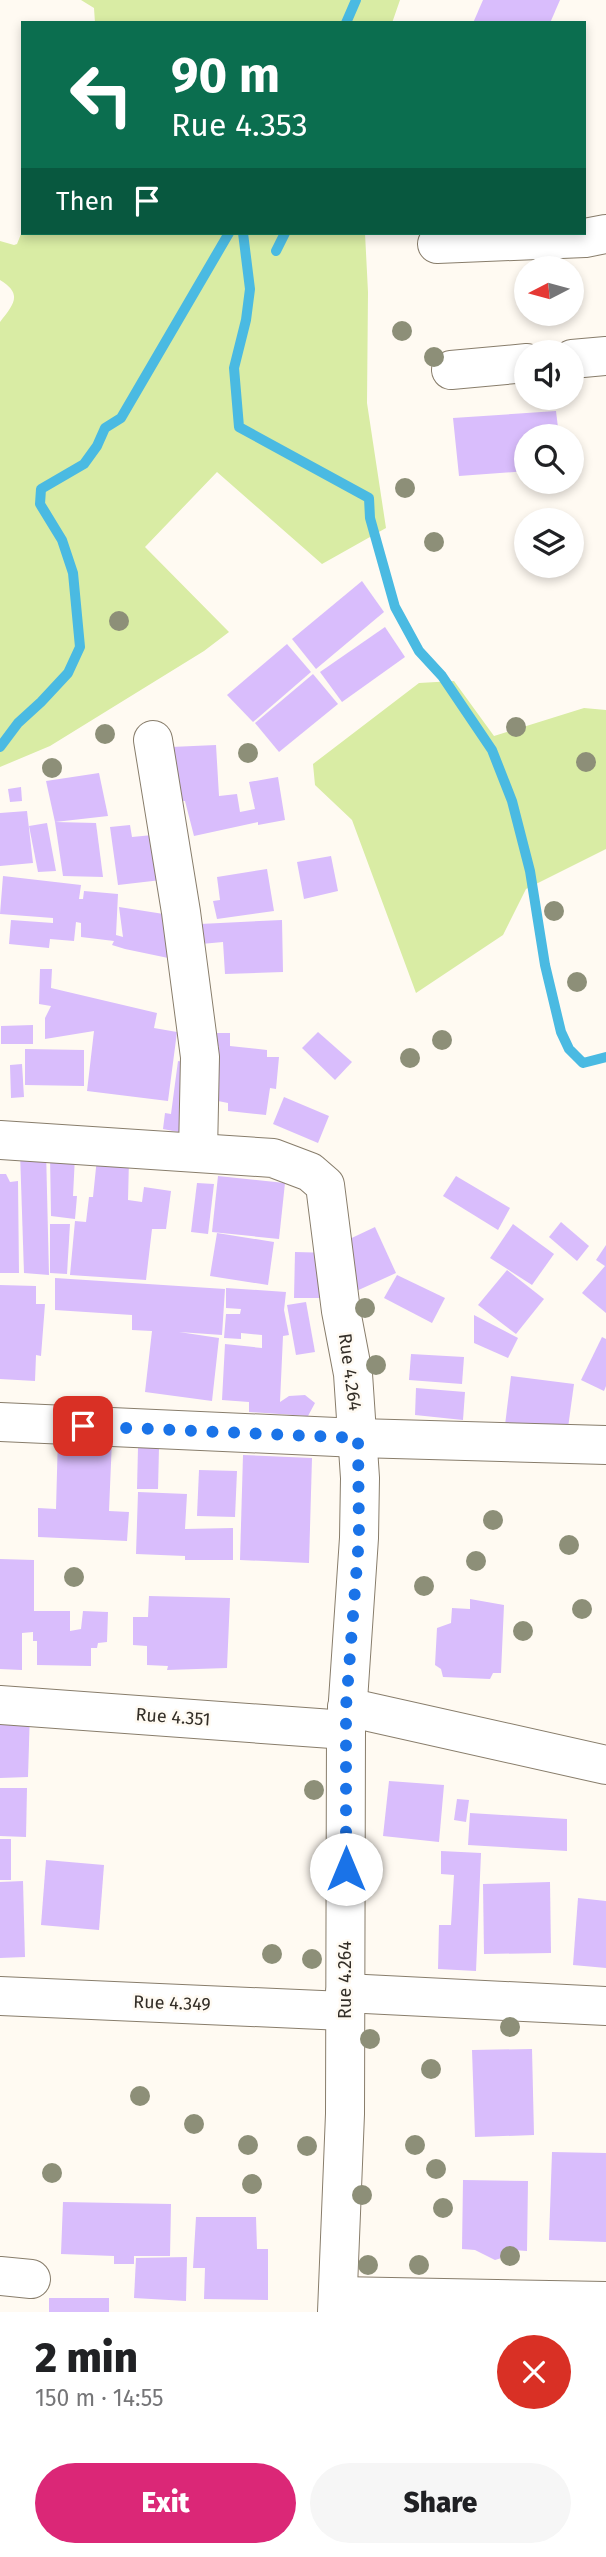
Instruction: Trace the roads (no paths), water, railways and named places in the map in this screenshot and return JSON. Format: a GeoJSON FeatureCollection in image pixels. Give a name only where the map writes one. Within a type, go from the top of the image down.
{"type":"FeatureCollection","features":[{"type":"Feature","properties":{"kind":"street"},"geometry":{"type":"LineString","coordinates":[[438,244],[585,238],[606,234]]}},
{"type":"Feature","properties":{"kind":"street"},"geometry":{"type":"LineString","coordinates":[[584,358],[606,356]]}},
{"type":"Feature","properties":{"kind":"street"},"geometry":{"type":"LineString","coordinates":[[451,370],[514,364]]}},
{"type":"Feature","properties":{"kind":"street"},"geometry":{"type":"LineString","coordinates":[[153,740],[181,912],[200,1057],[198,1152]]}},
{"type":"Feature","properties":{"kind":"street","name":"Rue 4.264"},"geometry":{"type":"LineString","coordinates":[[0,1140],[273,1158],[310,1172],[325,1185],[341,1311],[353,1374],[358,1438],[359,1538],[346,1719],[345,2114],[338,2304]]}},
{"type":"Feature","properties":{"kind":"street"},"geometry":{"type":"LineString","coordinates":[[0,1422],[606,1446]]}},
{"type":"Feature","properties":{"kind":"street","name":"Rue 4.351"},"geometry":{"type":"LineString","coordinates":[[0,1704],[346,1719],[606,1765]]}},
{"type":"Feature","properties":{"kind":"street","name":"Rue 4.349"},"geometry":{"type":"LineString","coordinates":[[0,1996],[606,2006]]}},
{"type":"Feature","properties":{"kind":"street"},"geometry":{"type":"LineString","coordinates":[[338,2304],[606,2301]]}},
{"type":"Feature","properties":{"kind":"waterway"},"geometry":{"type":"LineString","coordinates":[[347,21],[356,0]]}},
{"type":"Feature","properties":{"kind":"waterway"},"geometry":{"type":"LineString","coordinates":[[0,747],[18,723],[68,673],[80,647],[73,573],[62,540],[40,504],[41,489],[84,464],[97,446],[105,428],[121,418],[228,235]]}},
{"type":"Feature","properties":{"kind":"waterway"},"geometry":{"type":"LineString","coordinates":[[243,235],[250,289],[246,320],[234,368],[239,427],[369,498],[370,518],[395,607],[419,651],[442,676],[492,750],[512,801],[530,871],[545,965],[561,1032],[569,1049],[583,1063],[606,1057]]}},
{"type":"Feature","properties":{"kind":"waterway"},"geometry":{"type":"LineString","coordinates":[[276,251],[284,235]]}}]}
